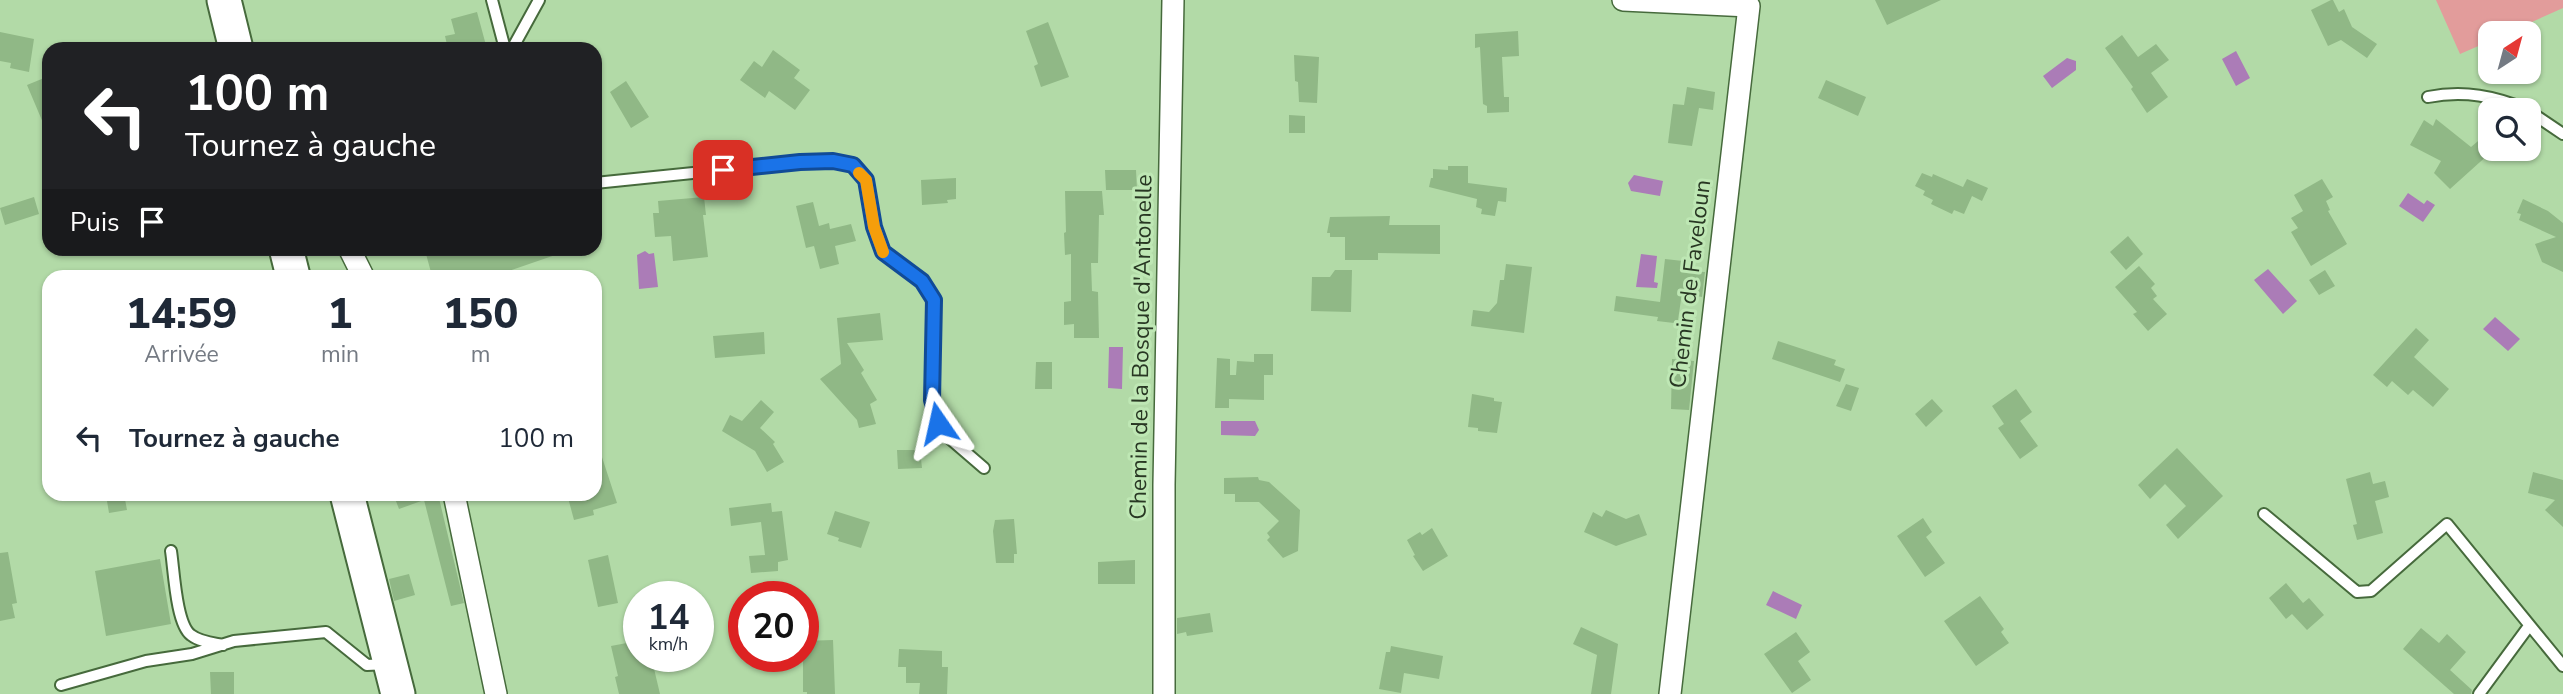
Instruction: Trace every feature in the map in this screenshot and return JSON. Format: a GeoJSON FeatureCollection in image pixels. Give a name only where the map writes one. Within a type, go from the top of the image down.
{"type":"FeatureCollection","features":[{"type":"Feature","properties":{"kind":"main road"},"geometry":{"type":"LineString","coordinates":[[224,0],[234,42]]}},
{"type":"Feature","properties":{"kind":"main road"},"geometry":{"type":"LineString","coordinates":[[349,501],[394,679]]}},
{"type":"Feature","properties":{"kind":"street","name":"Chemin de la Bosque d'Antonelle"},"geometry":{"type":"LineString","coordinates":[[1164,694],[1164,485],[1173,0]]}},
{"type":"Feature","properties":{"kind":"street","name":"Chemin de Faveloun"},"geometry":{"type":"LineString","coordinates":[[1623,0],[1749,6],[1670,694]]}},
{"type":"Feature","properties":{"kind":"street"},"geometry":{"type":"LineString","coordinates":[[455,501],[496,694]]}},
{"type":"Feature","properties":{"kind":"lane"},"geometry":{"type":"LineString","coordinates":[[492,0],[503,42]]}},
{"type":"Feature","properties":{"kind":"lane"},"geometry":{"type":"LineString","coordinates":[[516,42],[539,0]]}},
{"type":"Feature","properties":{"kind":"lane"},"geometry":{"type":"LineString","coordinates":[[2428,97],[2451,93],[2497,98]]}},
{"type":"Feature","properties":{"kind":"lane"},"geometry":{"type":"LineString","coordinates":[[2541,118],[2563,134]]}},
{"type":"Feature","properties":{"kind":"lane"},"geometry":{"type":"LineString","coordinates":[[602,182],[800,162],[833,161],[853,165],[866,180],[874,227],[883,252],[922,281],[934,300],[932,400],[938,423],[948,437],[984,468]]}},
{"type":"Feature","properties":{"kind":"lane"},"geometry":{"type":"LineString","coordinates":[[2264,514],[2357,592],[2371,591],[2447,524],[2563,666]]}},
{"type":"Feature","properties":{"kind":"lane"},"geometry":{"type":"LineString","coordinates":[[172,551],[182,621],[188,634],[223,645]]}},
{"type":"Feature","properties":{"kind":"lane"},"geometry":{"type":"LineString","coordinates":[[2479,694],[2529,626]]}},
{"type":"Feature","properties":{"kind":"lane"},"geometry":{"type":"LineString","coordinates":[[61,684],[146,661],[192,654],[234,641],[326,632],[367,665],[394,679]]}},
{"type":"Feature","properties":{"kind":"shaded area"},"geometry":{"type":"Polygon","coordinates":[[[2436,0],[2563,0],[2563,8],[2534,21],[2478,21],[2478,46],[2460,54],[2436,0]]]}},
{"type":"Feature","properties":{"kind":"shaded area"},"geometry":{"type":"Polygon","coordinates":[[[2236,51],[2250,78],[2236,86],[2222,59],[2236,51]]]}},
{"type":"Feature","properties":{"kind":"shaded area"},"geometry":{"type":"Polygon","coordinates":[[[2067,58],[2076,61],[2076,70],[2052,88],[2043,76],[2067,58]]]}},
{"type":"Feature","properties":{"kind":"shaded area"},"geometry":{"type":"Polygon","coordinates":[[[1634,175],[1663,181],[1660,196],[1631,191],[1628,183],[1634,175]]]}},
{"type":"Feature","properties":{"kind":"shaded area"},"geometry":{"type":"Polygon","coordinates":[[[2408,193],[2424,204],[2427,200],[2435,205],[2423,222],[2399,206],[2408,193]]]}},
{"type":"Feature","properties":{"kind":"shaded area"},"geometry":{"type":"Polygon","coordinates":[[[645,251],[654,253],[658,287],[639,289],[637,255],[645,251]]]}},
{"type":"Feature","properties":{"kind":"shaded area"},"geometry":{"type":"Polygon","coordinates":[[[1641,254],[1657,256],[1654,282],[1658,283],[1657,288],[1636,287],[1641,254]]]}},
{"type":"Feature","properties":{"kind":"shaded area"},"geometry":{"type":"Polygon","coordinates":[[[2268,269],[2297,301],[2283,314],[2254,280],[2268,269]]]}},
{"type":"Feature","properties":{"kind":"shaded area"},"geometry":{"type":"Polygon","coordinates":[[[2495,317],[2520,339],[2508,351],[2483,329],[2495,317]]]}},
{"type":"Feature","properties":{"kind":"shaded area"},"geometry":{"type":"Polygon","coordinates":[[[1109,347],[1123,347],[1122,389],[1108,388],[1109,347]]]}},
{"type":"Feature","properties":{"kind":"shaded area"},"geometry":{"type":"Polygon","coordinates":[[[1221,421],[1255,421],[1259,430],[1255,436],[1221,435],[1221,421]]]}},
{"type":"Feature","properties":{"kind":"shaded area"},"geometry":{"type":"Polygon","coordinates":[[[1773,591],[1802,605],[1796,619],[1766,605],[1773,591]]]}},
{"type":"Feature","properties":{"kind":"building"},"geometry":{"type":"Polygon","coordinates":[[[1875,0],[1941,0],[1887,25],[1875,0]]]}},
{"type":"Feature","properties":{"kind":"building"},"geometry":{"type":"Polygon","coordinates":[[[2331,0],[2339,12],[2344,9],[2352,27],[2377,44],[2367,58],[2341,40],[2328,46],[2311,10],[2331,0]]]}},
{"type":"Feature","properties":{"kind":"building"},"geometry":{"type":"Polygon","coordinates":[[[477,12],[485,42],[446,42],[445,36],[455,34],[451,19],[477,12]]]}},
{"type":"Feature","properties":{"kind":"building"},"geometry":{"type":"Polygon","coordinates":[[[1048,22],[1069,77],[1041,87],[1034,66],[1038,64],[1026,31],[1048,22]]]}},
{"type":"Feature","properties":{"kind":"building"},"geometry":{"type":"Polygon","coordinates":[[[1518,31],[1519,56],[1502,57],[1504,97],[1509,97],[1509,112],[1487,113],[1487,106],[1483,104],[1480,47],[1475,48],[1475,34],[1518,31]]]}},
{"type":"Feature","properties":{"kind":"building"},"geometry":{"type":"Polygon","coordinates":[[[0,32],[34,39],[29,72],[10,68],[11,63],[0,61],[0,32]]]}},
{"type":"Feature","properties":{"kind":"building"},"geometry":{"type":"Polygon","coordinates":[[[2122,35],[2138,57],[2156,44],[2169,60],[2151,73],[2168,97],[2147,113],[2131,89],[2133,87],[2105,48],[2122,35]]]}},
{"type":"Feature","properties":{"kind":"building"},"geometry":{"type":"Polygon","coordinates":[[[773,50],[800,70],[794,78],[810,90],[795,110],[769,91],[765,98],[740,80],[754,61],[762,67],[773,50]]]}},
{"type":"Feature","properties":{"kind":"building"},"geometry":{"type":"Polygon","coordinates":[[[1294,55],[1319,57],[1317,103],[1299,102],[1294,55]]]}},
{"type":"Feature","properties":{"kind":"building"},"geometry":{"type":"Polygon","coordinates":[[[42,79],[42,120],[27,85],[42,79]]]}},
{"type":"Feature","properties":{"kind":"building"},"geometry":{"type":"Polygon","coordinates":[[[1826,80],[1866,97],[1858,116],[1818,98],[1826,80]]]}},
{"type":"Feature","properties":{"kind":"building"},"geometry":{"type":"Polygon","coordinates":[[[626,81],[649,117],[631,128],[610,92],[626,81]]]}},
{"type":"Feature","properties":{"kind":"building"},"geometry":{"type":"Polygon","coordinates":[[[1687,87],[1715,92],[1713,110],[1699,108],[1692,146],[1668,143],[1673,104],[1684,105],[1687,87]]]}},
{"type":"Feature","properties":{"kind":"building"},"geometry":{"type":"Polygon","coordinates":[[[1289,115],[1305,116],[1305,133],[1289,133],[1289,115]]]}},
{"type":"Feature","properties":{"kind":"building"},"geometry":{"type":"Polygon","coordinates":[[[2436,119],[2471,147],[2478,141],[2478,161],[2481,161],[2450,189],[2434,173],[2441,161],[2410,145],[2424,120],[2433,126],[2436,119]]]}},
{"type":"Feature","properties":{"kind":"building"},"geometry":{"type":"Polygon","coordinates":[[[1448,166],[1468,166],[1468,183],[1507,188],[1506,202],[1498,201],[1495,216],[1481,214],[1482,209],[1476,207],[1477,199],[1429,187],[1433,169],[1448,170],[1448,166]]]}},
{"type":"Feature","properties":{"kind":"building"},"geometry":{"type":"Polygon","coordinates":[[[1105,170],[1136,170],[1137,190],[1106,190],[1105,170]]]}},
{"type":"Feature","properties":{"kind":"building"},"geometry":{"type":"Polygon","coordinates":[[[1922,173],[1932,177],[1933,174],[1963,187],[1967,179],[1988,188],[1982,201],[1972,196],[1964,214],[1954,210],[1952,214],[1931,204],[1933,200],[1923,195],[1925,191],[1915,186],[1922,173]]]}},
{"type":"Feature","properties":{"kind":"building"},"geometry":{"type":"Polygon","coordinates":[[[956,178],[956,199],[947,200],[948,203],[922,205],[921,180],[956,178]]]}},
{"type":"Feature","properties":{"kind":"building"},"geometry":{"type":"Polygon","coordinates":[[[2322,179],[2333,197],[2326,201],[2330,210],[2328,211],[2347,244],[2311,266],[2291,232],[2298,228],[2291,218],[2303,211],[2294,195],[2322,179]]]}},
{"type":"Feature","properties":{"kind":"building"},"geometry":{"type":"Polygon","coordinates":[[[1065,191],[1102,191],[1104,215],[1099,215],[1098,263],[1091,263],[1092,291],[1098,292],[1099,338],[1074,338],[1074,324],[1064,325],[1064,302],[1071,301],[1071,254],[1065,255],[1065,191]]]}},
{"type":"Feature","properties":{"kind":"building"},"geometry":{"type":"Polygon","coordinates":[[[34,197],[39,214],[5,225],[0,208],[34,197]]]}},
{"type":"Feature","properties":{"kind":"building"},"geometry":{"type":"Polygon","coordinates":[[[704,197],[706,215],[703,215],[708,257],[673,261],[671,236],[655,237],[653,213],[659,213],[658,201],[704,197]]]}},
{"type":"Feature","properties":{"kind":"building"},"geometry":{"type":"Polygon","coordinates":[[[2523,199],[2548,211],[2563,223],[2563,272],[2542,262],[2535,244],[2556,237],[2519,220],[2521,214],[2517,213],[2523,199]]]}},
{"type":"Feature","properties":{"kind":"building"},"geometry":{"type":"Polygon","coordinates":[[[813,202],[819,226],[829,223],[830,229],[851,224],[856,241],[835,246],[839,264],[820,269],[814,246],[806,248],[796,206],[813,202]]]}},
{"type":"Feature","properties":{"kind":"building"},"geometry":{"type":"Polygon","coordinates":[[[1390,216],[1389,225],[1440,225],[1440,254],[1378,253],[1378,260],[1345,260],[1345,237],[1330,237],[1330,233],[1327,233],[1330,217],[1390,216]]]}},
{"type":"Feature","properties":{"kind":"building"},"geometry":{"type":"Polygon","coordinates":[[[2128,236],[2143,254],[2126,270],[2110,252],[2128,236]]]}},
{"type":"Feature","properties":{"kind":"building"},"geometry":{"type":"Polygon","coordinates":[[[427,256],[552,256],[512,270],[430,270],[427,256]]]}},
{"type":"Feature","properties":{"kind":"building"},"geometry":{"type":"Polygon","coordinates":[[[1665,259],[1683,261],[1681,271],[1705,272],[1702,297],[1682,293],[1678,320],[1674,323],[1657,321],[1658,317],[1614,311],[1616,296],[1660,302],[1665,259]]]}},
{"type":"Feature","properties":{"kind":"building"},"geometry":{"type":"Polygon","coordinates":[[[1506,264],[1532,267],[1524,333],[1471,326],[1473,310],[1489,312],[1497,303],[1500,280],[1504,280],[1506,264]]]}},
{"type":"Feature","properties":{"kind":"building"},"geometry":{"type":"Polygon","coordinates":[[[2139,266],[2155,284],[2151,288],[2157,296],[2153,299],[2167,314],[2148,331],[2133,314],[2137,312],[2115,287],[2139,266]]]}},
{"type":"Feature","properties":{"kind":"building"},"geometry":{"type":"Polygon","coordinates":[[[1335,270],[1352,270],[1351,312],[1311,311],[1312,277],[1330,277],[1335,270]]]}},
{"type":"Feature","properties":{"kind":"building"},"geometry":{"type":"Polygon","coordinates":[[[2325,270],[2335,286],[2319,295],[2309,280],[2325,270]]]}},
{"type":"Feature","properties":{"kind":"building"},"geometry":{"type":"Polygon","coordinates":[[[880,313],[883,340],[847,343],[864,370],[861,373],[877,400],[870,404],[876,424],[859,428],[857,420],[820,379],[841,364],[837,318],[880,313]]]}},
{"type":"Feature","properties":{"kind":"building"},"geometry":{"type":"Polygon","coordinates":[[[2416,328],[2429,340],[2414,357],[2449,389],[2433,407],[2413,390],[2408,395],[2392,381],[2387,387],[2373,375],[2416,328]]]}},
{"type":"Feature","properties":{"kind":"building"},"geometry":{"type":"Polygon","coordinates":[[[764,332],[765,354],[715,358],[713,336],[764,332]]]}},
{"type":"Feature","properties":{"kind":"building"},"geometry":{"type":"Polygon","coordinates":[[[1778,341],[1836,360],[1834,365],[1845,369],[1840,382],[1772,359],[1778,341]]]}},
{"type":"Feature","properties":{"kind":"building"},"geometry":{"type":"Polygon","coordinates":[[[1254,354],[1273,354],[1273,375],[1264,375],[1264,400],[1229,399],[1229,408],[1215,408],[1217,358],[1230,359],[1230,375],[1236,375],[1237,361],[1254,362],[1254,354]]]}},
{"type":"Feature","properties":{"kind":"building"},"geometry":{"type":"Polygon","coordinates":[[[1672,359],[1694,361],[1689,410],[1671,409],[1672,359]]]}},
{"type":"Feature","properties":{"kind":"building"},"geometry":{"type":"Polygon","coordinates":[[[1036,362],[1052,362],[1052,389],[1035,389],[1036,362]]]}},
{"type":"Feature","properties":{"kind":"building"},"geometry":{"type":"Polygon","coordinates":[[[1846,384],[1859,388],[1851,411],[1836,406],[1846,384]]]}},
{"type":"Feature","properties":{"kind":"building"},"geometry":{"type":"Polygon","coordinates":[[[2016,389],[2032,412],[2020,421],[2038,446],[2020,459],[1998,428],[2004,424],[1992,406],[2016,389]]]}},
{"type":"Feature","properties":{"kind":"building"},"geometry":{"type":"Polygon","coordinates":[[[1472,394],[1502,402],[1497,433],[1468,427],[1472,394]]]}},
{"type":"Feature","properties":{"kind":"building"},"geometry":{"type":"Polygon","coordinates":[[[1932,399],[1943,411],[1926,427],[1915,414],[1932,399]]]}},
{"type":"Feature","properties":{"kind":"building"},"geometry":{"type":"Polygon","coordinates":[[[761,400],[774,412],[760,428],[775,442],[773,444],[784,462],[767,472],[755,451],[722,431],[730,415],[742,421],[761,400]]]}},
{"type":"Feature","properties":{"kind":"building"},"geometry":{"type":"Polygon","coordinates":[[[2177,448],[2223,496],[2178,539],[2166,525],[2186,506],[2165,484],[2150,499],[2138,485],[2177,448]]]}},
{"type":"Feature","properties":{"kind":"building"},"geometry":{"type":"Polygon","coordinates":[[[897,450],[920,450],[922,468],[898,469],[897,450]]]}},
{"type":"Feature","properties":{"kind":"building"},"geometry":{"type":"Polygon","coordinates":[[[602,457],[617,503],[593,510],[594,515],[574,520],[569,501],[602,501],[602,457]]]}},
{"type":"Feature","properties":{"kind":"building"},"geometry":{"type":"Polygon","coordinates":[[[2370,472],[2373,484],[2385,481],[2389,497],[2375,501],[2383,533],[2357,540],[2353,525],[2357,524],[2346,479],[2370,472]]]}},
{"type":"Feature","properties":{"kind":"building"},"geometry":{"type":"Polygon","coordinates":[[[2533,472],[2563,480],[2563,527],[2545,510],[2555,500],[2528,493],[2533,472]]]}},
{"type":"Feature","properties":{"kind":"building"},"geometry":{"type":"Polygon","coordinates":[[[1258,477],[1259,480],[1269,482],[1300,510],[1298,551],[1283,558],[1267,540],[1270,537],[1267,533],[1279,521],[1259,502],[1235,502],[1235,494],[1224,494],[1224,478],[1258,477]]]}},
{"type":"Feature","properties":{"kind":"building"},"geometry":{"type":"Polygon","coordinates":[[[107,501],[125,501],[127,510],[109,513],[107,501]]]}},
{"type":"Feature","properties":{"kind":"building"},"geometry":{"type":"Polygon","coordinates":[[[396,501],[421,501],[399,509],[396,501]]]}},
{"type":"Feature","properties":{"kind":"building"},"geometry":{"type":"Polygon","coordinates":[[[424,501],[440,501],[464,603],[451,606],[424,501]]]}},
{"type":"Feature","properties":{"kind":"building"},"geometry":{"type":"Polygon","coordinates":[[[771,503],[772,512],[782,511],[788,560],[778,562],[778,571],[751,573],[749,556],[765,555],[761,522],[731,526],[729,508],[771,503]]]}},
{"type":"Feature","properties":{"kind":"building"},"geometry":{"type":"Polygon","coordinates":[[[1606,510],[1626,519],[1639,514],[1647,535],[1616,546],[1584,532],[1593,512],[1602,517],[1606,510]]]}},
{"type":"Feature","properties":{"kind":"building"},"geometry":{"type":"Polygon","coordinates":[[[835,511],[870,522],[861,548],[838,541],[839,538],[827,534],[835,511]]]}},
{"type":"Feature","properties":{"kind":"building"},"geometry":{"type":"Polygon","coordinates":[[[1923,518],[1932,532],[1926,537],[1945,563],[1925,577],[1897,536],[1923,518]]]}},
{"type":"Feature","properties":{"kind":"building"},"geometry":{"type":"Polygon","coordinates":[[[1014,519],[1017,554],[1014,554],[1014,563],[996,563],[993,531],[995,520],[1014,519]]]}},
{"type":"Feature","properties":{"kind":"building"},"geometry":{"type":"Polygon","coordinates":[[[1432,528],[1448,556],[1423,571],[1407,540],[1432,528]]]}},
{"type":"Feature","properties":{"kind":"building"},"geometry":{"type":"Polygon","coordinates":[[[8,552],[17,603],[12,604],[15,618],[0,621],[0,553],[8,552]]]}},
{"type":"Feature","properties":{"kind":"building"},"geometry":{"type":"Polygon","coordinates":[[[608,555],[618,603],[598,607],[588,560],[608,555]]]}},
{"type":"Feature","properties":{"kind":"building"},"geometry":{"type":"Polygon","coordinates":[[[160,559],[171,624],[106,636],[95,571],[160,559]]]}},
{"type":"Feature","properties":{"kind":"building"},"geometry":{"type":"Polygon","coordinates":[[[1135,560],[1135,584],[1098,584],[1098,562],[1135,560]]]}},
{"type":"Feature","properties":{"kind":"building"},"geometry":{"type":"Polygon","coordinates":[[[409,574],[415,595],[394,601],[389,579],[409,574]]]}},
{"type":"Feature","properties":{"kind":"building"},"geometry":{"type":"Polygon","coordinates":[[[2286,583],[2303,603],[2309,598],[2324,615],[2307,630],[2292,614],[2286,619],[2269,598],[2286,583]]]}},
{"type":"Feature","properties":{"kind":"building"},"geometry":{"type":"Polygon","coordinates":[[[1980,596],[2004,629],[2001,632],[2009,643],[1976,666],[1944,621],[1980,596]]]}},
{"type":"Feature","properties":{"kind":"building"},"geometry":{"type":"Polygon","coordinates":[[[1210,613],[1213,632],[1187,636],[1186,632],[1177,634],[1177,618],[1210,613]]]}},
{"type":"Feature","properties":{"kind":"building"},"geometry":{"type":"Polygon","coordinates":[[[1581,627],[1618,644],[1611,694],[1591,694],[1597,655],[1573,644],[1581,627]]]}},
{"type":"Feature","properties":{"kind":"building"},"geometry":{"type":"Polygon","coordinates":[[[2421,628],[2439,643],[2447,634],[2466,652],[2450,670],[2472,690],[2471,694],[2454,694],[2403,649],[2421,628]]]}},
{"type":"Feature","properties":{"kind":"building"},"geometry":{"type":"Polygon","coordinates":[[[1796,632],[1810,652],[1798,661],[1811,680],[1792,693],[1764,654],[1796,632]]]}},
{"type":"Feature","properties":{"kind":"building"},"geometry":{"type":"Polygon","coordinates":[[[819,640],[833,640],[835,694],[803,692],[803,672],[819,672],[819,640]]]}},
{"type":"Feature","properties":{"kind":"building"},"geometry":{"type":"Polygon","coordinates":[[[623,644],[623,672],[655,672],[660,694],[619,694],[611,646],[623,644]]]}},
{"type":"Feature","properties":{"kind":"building"},"geometry":{"type":"Polygon","coordinates":[[[1391,646],[1443,656],[1439,679],[1404,673],[1401,693],[1379,689],[1386,652],[1390,652],[1391,646]]]}},
{"type":"Feature","properties":{"kind":"building"},"geometry":{"type":"Polygon","coordinates":[[[899,649],[942,651],[942,667],[948,667],[947,694],[919,694],[920,683],[906,683],[906,667],[898,667],[899,649]]]}},
{"type":"Feature","properties":{"kind":"building"},"geometry":{"type":"Polygon","coordinates":[[[210,672],[234,672],[234,694],[211,694],[210,672]]]}},
{"type":"Feature","properties":{"kind":"slow traffic"},"geometry":{"type":"LineString","coordinates":[[859,173],[866,180],[874,227],[883,252]]}},
{"type":"Feature","properties":{"kind":"route"},"geometry":{"type":"LineString","coordinates":[[723,170],[833,161],[853,165],[866,180],[874,227],[883,252],[922,281],[934,300],[932,400],[938,423]]}}]}
